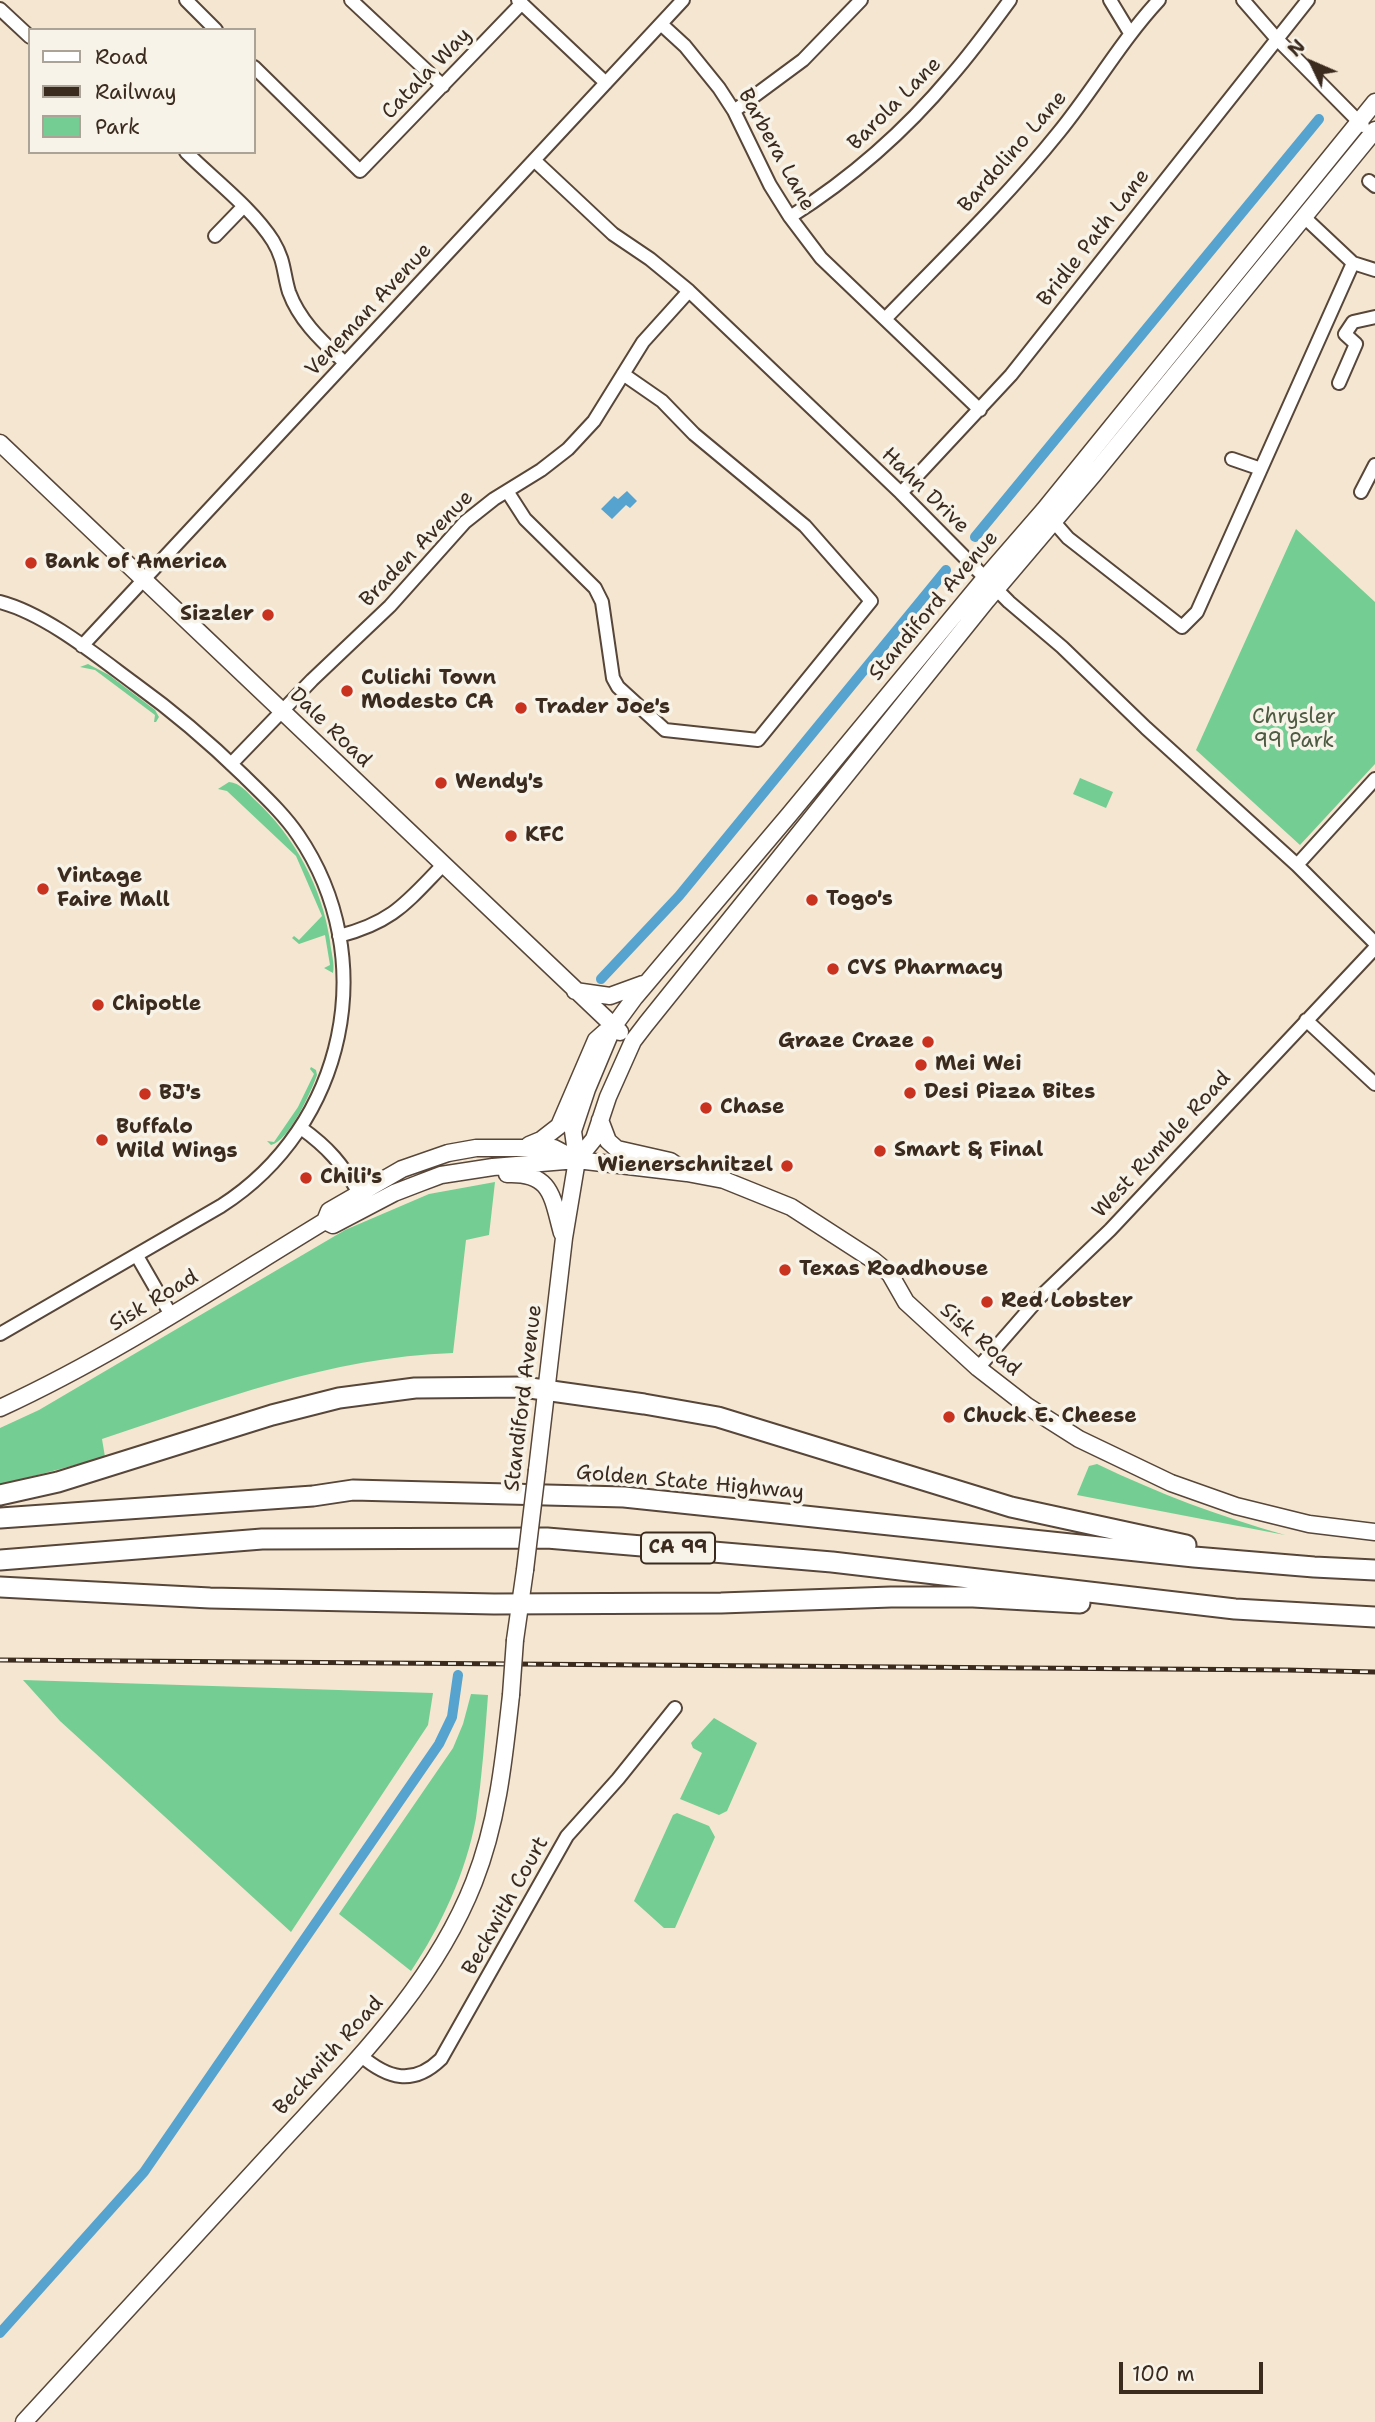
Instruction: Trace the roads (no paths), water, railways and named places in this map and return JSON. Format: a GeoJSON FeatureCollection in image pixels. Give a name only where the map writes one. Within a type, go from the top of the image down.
{"type":"FeatureCollection","features":[{"type":"Feature","properties":{"kind":"highway"},"geometry":{"type":"LineString","coordinates":[[0,1494],[58,1482],[272,1415],[339,1398],[415,1388],[523,1387],[718,1417],[1034,1513],[1195,1547],[1314,1567]]}},
{"type":"Feature","properties":{"kind":"highway","name":"Golden State Highway"},"geometry":{"type":"LineString","coordinates":[[0,1518],[313,1496],[353,1490],[624,1497],[1180,1556],[1375,1570]]}},
{"type":"Feature","properties":{"kind":"highway","name":"CA 99"},"geometry":{"type":"LineString","coordinates":[[0,1560],[262,1539],[547,1538],[832,1562],[1235,1609],[1375,1617]]}},
{"type":"Feature","properties":{"kind":"highway"},"geometry":{"type":"LineString","coordinates":[[0,1587],[210,1598],[520,1604],[721,1603],[973,1597],[1055,1601],[1233,1618],[1354,1617]]}},
{"type":"Feature","properties":{"kind":"main road","name":"Standiford Avenue"},"geometry":{"type":"LineString","coordinates":[[515,1640],[564,1238],[577,1160],[573,1131],[613,1027],[649,981],[990,583],[1054,523],[1370,131],[1375,102]]}},
{"type":"Feature","properties":{"kind":"main road","name":"Standiford Avenue"},"geometry":{"type":"LineString","coordinates":[[577,1160],[594,1139],[608,1097],[633,1041],[1050,503],[1370,131]]}},
{"type":"Feature","properties":{"kind":"main road","name":"Dale Road"},"geometry":{"type":"LineString","coordinates":[[0,443],[613,1027],[633,1041]]}},
{"type":"Feature","properties":{"kind":"main road"},"geometry":{"type":"LineString","coordinates":[[575,991],[610,996],[649,981]]}},
{"type":"Feature","properties":{"kind":"main road"},"geometry":{"type":"LineString","coordinates":[[519,1148],[541,1140],[557,1129],[596,1040],[613,1027]]}},
{"type":"Feature","properties":{"kind":"main road"},"geometry":{"type":"LineString","coordinates":[[600,1120],[608,1141],[617,1149],[670,1161],[687,1172]]}},
{"type":"Feature","properties":{"kind":"main road","name":"Sisk Road"},"geometry":{"type":"LineString","coordinates":[[0,1408],[61,1378],[172,1315],[325,1221],[329,1211],[402,1169],[437,1156],[476,1148],[554,1148],[577,1160]]}},
{"type":"Feature","properties":{"kind":"main road","name":"Sisk Road"},"geometry":{"type":"LineString","coordinates":[[325,1221],[333,1225],[394,1193],[441,1175],[493,1167],[577,1160],[687,1172],[724,1181],[791,1207],[834,1233],[890,1274],[905,1302],[978,1368],[1027,1406],[1079,1439],[1171,1483],[1261,1513],[1309,1524],[1375,1532]]}},
{"type":"Feature","properties":{"kind":"main road"},"geometry":{"type":"LineString","coordinates":[[394,1193],[473,1177],[512,1174],[533,1176],[543,1182],[551,1192],[564,1238]]}},
{"type":"Feature","properties":{"kind":"main road","name":"Beckwith Road"},"geometry":{"type":"LineString","coordinates":[[24,2422],[360,2055],[421,1981],[453,1928],[475,1881],[500,1792],[515,1640]]}},
{"type":"Feature","properties":{"kind":"street"},"geometry":{"type":"LineString","coordinates":[[12,0],[1,11],[28,35]]}},
{"type":"Feature","properties":{"kind":"street"},"geometry":{"type":"LineString","coordinates":[[186,0],[214,28]]}},
{"type":"Feature","properties":{"kind":"street"},"geometry":{"type":"LineString","coordinates":[[351,0],[443,86]]}},
{"type":"Feature","properties":{"kind":"street","name":"Veneman Avenue"},"geometry":{"type":"LineString","coordinates":[[82,646],[683,0]]}},
{"type":"Feature","properties":{"kind":"street"},"geometry":{"type":"LineString","coordinates":[[734,111],[803,60],[861,0]]}},
{"type":"Feature","properties":{"kind":"street","name":"Barola Lane"},"geometry":{"type":"LineString","coordinates":[[790,217],[863,164],[920,111],[979,43],[1010,0]]}},
{"type":"Feature","properties":{"kind":"street"},"geometry":{"type":"LineString","coordinates":[[1110,0],[1130,33]]}},
{"type":"Feature","properties":{"kind":"street","name":"Bardolino Lane"},"geometry":{"type":"LineString","coordinates":[[885,319],[1033,164],[1085,98],[1130,33],[1159,0]]}},
{"type":"Feature","properties":{"kind":"street"},"geometry":{"type":"LineString","coordinates":[[1243,0],[1277,40],[1370,131]]}},
{"type":"Feature","properties":{"kind":"street","name":"Bridle Path Lane"},"geometry":{"type":"LineString","coordinates":[[901,493],[1011,374],[1308,0]]}},
{"type":"Feature","properties":{"kind":"street"},"geometry":{"type":"LineString","coordinates":[[519,2],[606,83]]}},
{"type":"Feature","properties":{"kind":"street","name":"Catala Way"},"geometry":{"type":"LineString","coordinates":[[256,69],[360,171],[443,86],[519,2]]}},
{"type":"Feature","properties":{"kind":"street","name":"Barbera Lane"},"geometry":{"type":"LineString","coordinates":[[661,24],[703,66],[734,111],[770,185],[821,258],[980,410]]}},
{"type":"Feature","properties":{"kind":"street"},"geometry":{"type":"LineString","coordinates":[[188,154],[261,226],[285,265],[289,290],[307,325],[345,363]]}},
{"type":"Feature","properties":{"kind":"street","name":"Hahn Drive"},"geometry":{"type":"LineString","coordinates":[[534,160],[604,226],[689,291],[901,493],[990,583],[1297,866],[1375,943]]}},
{"type":"Feature","properties":{"kind":"street"},"geometry":{"type":"LineString","coordinates":[[215,236],[243,207]]}},
{"type":"Feature","properties":{"kind":"street"},"geometry":{"type":"LineString","coordinates":[[1303,216],[1353,263],[1375,270]]}},
{"type":"Feature","properties":{"kind":"street"},"geometry":{"type":"LineString","coordinates":[[1054,523],[1068,538],[1182,627],[1197,612],[1353,263]]}},
{"type":"Feature","properties":{"kind":"street","name":"Braden Avenue"},"geometry":{"type":"LineString","coordinates":[[231,764],[281,710],[390,606],[466,522],[568,449],[594,421],[643,342],[689,291]]}},
{"type":"Feature","properties":{"kind":"street"},"geometry":{"type":"LineString","coordinates":[[1339,383],[1356,344],[1345,334],[1353,321],[1375,317]]}},
{"type":"Feature","properties":{"kind":"street"},"geometry":{"type":"LineString","coordinates":[[507,491],[525,519],[595,588],[601,602],[613,678],[618,687],[665,730],[758,740],[871,601],[805,526],[694,434],[662,401],[623,374]]}},
{"type":"Feature","properties":{"kind":"street"},"geometry":{"type":"LineString","coordinates":[[1232,459],[1261,469]]}},
{"type":"Feature","properties":{"kind":"street"},"geometry":{"type":"LineString","coordinates":[[1361,492],[1375,465]]}},
{"type":"Feature","properties":{"kind":"street"},"geometry":{"type":"LineString","coordinates":[[0,602],[63,632],[162,704],[231,764],[278,810],[307,849],[327,892],[339,936],[344,986],[341,1022],[323,1087],[301,1128],[251,1185],[137,1256],[0,1334]]}},
{"type":"Feature","properties":{"kind":"street"},"geometry":{"type":"LineString","coordinates":[[1297,866],[1375,779]]}},
{"type":"Feature","properties":{"kind":"street"},"geometry":{"type":"LineString","coordinates":[[339,936],[369,927],[387,918],[404,905],[443,865]]}},
{"type":"Feature","properties":{"kind":"street","name":"West Rumble Road"},"geometry":{"type":"LineString","coordinates":[[978,1368],[1039,1297],[1110,1230],[1375,948]]}},
{"type":"Feature","properties":{"kind":"street"},"geometry":{"type":"LineString","coordinates":[[1306,1020],[1375,1084]]}},
{"type":"Feature","properties":{"kind":"street"},"geometry":{"type":"LineString","coordinates":[[301,1128],[337,1158],[359,1193]]}},
{"type":"Feature","properties":{"kind":"street"},"geometry":{"type":"LineString","coordinates":[[137,1256],[172,1315]]}},
{"type":"Feature","properties":{"kind":"street","name":"Beckwith Court"},"geometry":{"type":"LineString","coordinates":[[360,2055],[376,2068],[397,2076],[421,2075],[441,2059],[567,1836],[618,1779],[675,1708]]}},
{"type":"Feature","properties":{"kind":"water"},"geometry":{"type":"Polygon","coordinates":[[[627,491],[637,501],[630,508],[626,505],[612,519],[601,509],[614,496],[618,499],[627,491]]]}},
{"type":"Feature","properties":{"kind":"waterway"},"geometry":{"type":"LineString","coordinates":[[975,537],[1319,119]]}},
{"type":"Feature","properties":{"kind":"waterway"},"geometry":{"type":"LineString","coordinates":[[601,979],[679,896],[946,570]]}},
{"type":"Feature","properties":{"kind":"waterway"},"geometry":{"type":"LineString","coordinates":[[0,2333],[144,2172],[439,1744],[452,1717],[458,1675]]}},
{"type":"Feature","properties":{"kind":"railway"},"geometry":{"type":"LineString","coordinates":[[0,1660],[1375,1672]]}},
{"type":"Feature","properties":{"kind":"place","name":"Bank of America"},"geometry":{"type":"Point","coordinates":[31,563]}},
{"type":"Feature","properties":{"kind":"place","name":"Sizzler"},"geometry":{"type":"Point","coordinates":[268,615]}},
{"type":"Feature","properties":{"kind":"place","name":"Culichi Town Modesto CA"},"geometry":{"type":"Point","coordinates":[347,691]}},
{"type":"Feature","properties":{"kind":"place","name":"Trader Joe's"},"geometry":{"type":"Point","coordinates":[521,708]}},
{"type":"Feature","properties":{"kind":"place","name":"Wendy's"},"geometry":{"type":"Point","coordinates":[441,783]}},
{"type":"Feature","properties":{"kind":"place","name":"KFC"},"geometry":{"type":"Point","coordinates":[511,836]}},
{"type":"Feature","properties":{"kind":"place","name":"Vintage Faire Mall"},"geometry":{"type":"Point","coordinates":[43,889]}},
{"type":"Feature","properties":{"kind":"place","name":"Togo's"},"geometry":{"type":"Point","coordinates":[812,900]}},
{"type":"Feature","properties":{"kind":"place","name":"CVS Pharmacy"},"geometry":{"type":"Point","coordinates":[833,969]}},
{"type":"Feature","properties":{"kind":"place","name":"Chipotle"},"geometry":{"type":"Point","coordinates":[98,1005]}},
{"type":"Feature","properties":{"kind":"place","name":"Graze Craze"},"geometry":{"type":"Point","coordinates":[928,1042]}},
{"type":"Feature","properties":{"kind":"place","name":"Mei Wei"},"geometry":{"type":"Point","coordinates":[921,1065]}},
{"type":"Feature","properties":{"kind":"place","name":"Desi Pizza Bites"},"geometry":{"type":"Point","coordinates":[910,1093]}},
{"type":"Feature","properties":{"kind":"place","name":"BJ's"},"geometry":{"type":"Point","coordinates":[145,1094]}},
{"type":"Feature","properties":{"kind":"place","name":"Chase"},"geometry":{"type":"Point","coordinates":[706,1108]}},
{"type":"Feature","properties":{"kind":"place","name":"Buffalo Wild Wings"},"geometry":{"type":"Point","coordinates":[102,1140]}},
{"type":"Feature","properties":{"kind":"place","name":"Smart & Final"},"geometry":{"type":"Point","coordinates":[880,1151]}},
{"type":"Feature","properties":{"kind":"place","name":"Wienerschnitzel"},"geometry":{"type":"Point","coordinates":[787,1166]}},
{"type":"Feature","properties":{"kind":"place","name":"Chili's"},"geometry":{"type":"Point","coordinates":[306,1178]}},
{"type":"Feature","properties":{"kind":"place","name":"Texas Roadhouse"},"geometry":{"type":"Point","coordinates":[785,1270]}},
{"type":"Feature","properties":{"kind":"place","name":"Red Lobster"},"geometry":{"type":"Point","coordinates":[987,1302]}},
{"type":"Feature","properties":{"kind":"place","name":"Chuck E. Cheese"},"geometry":{"type":"Point","coordinates":[949,1417]}},
{"type":"Feature","properties":{"kind":"park label","name":"Chrysler 99 Park"},"geometry":{"type":"Point","coordinates":[1294,730]}}]}
